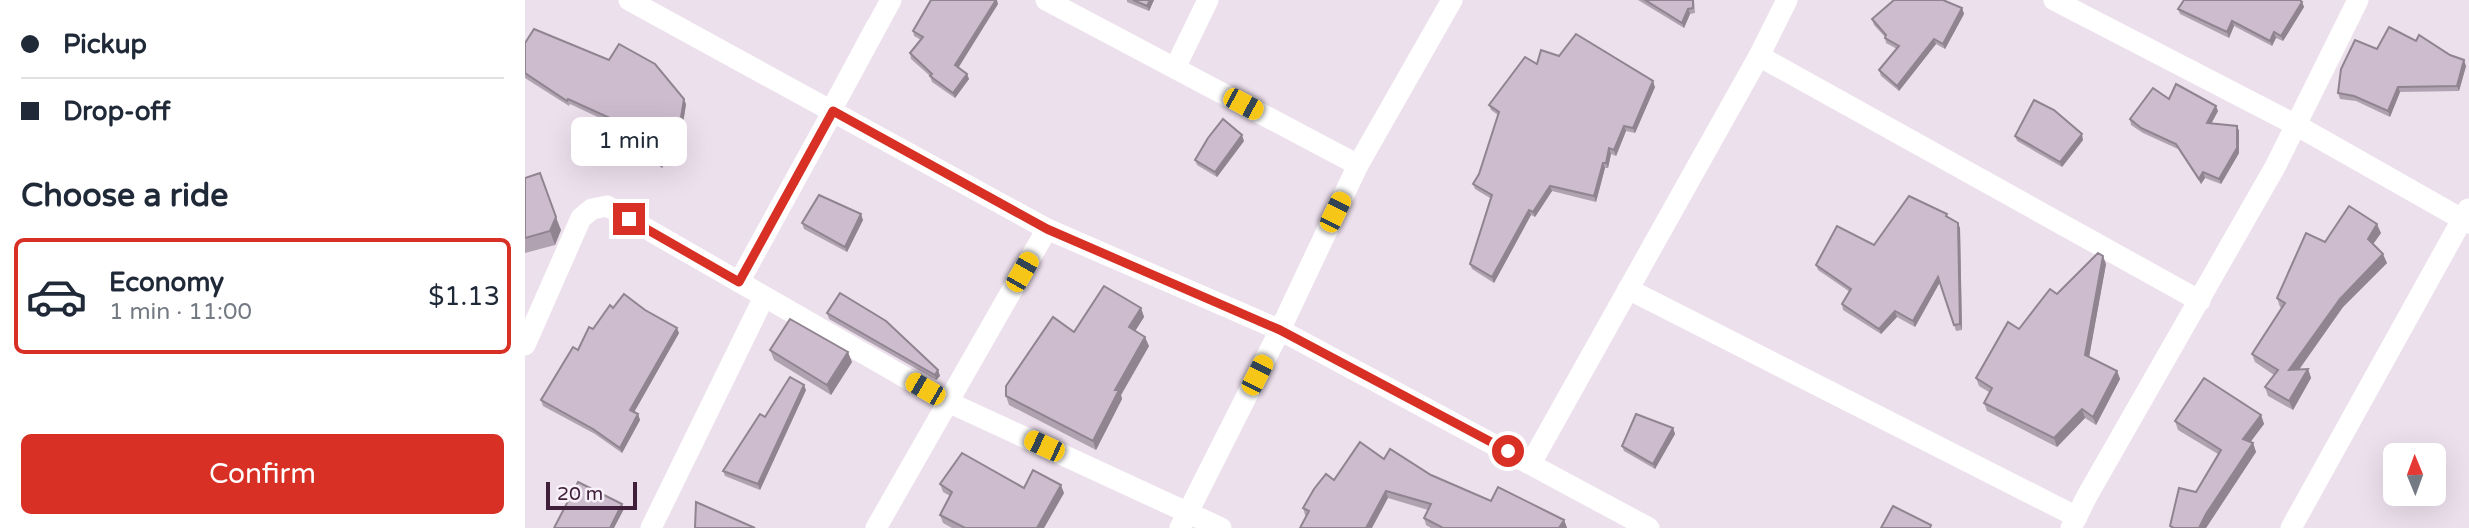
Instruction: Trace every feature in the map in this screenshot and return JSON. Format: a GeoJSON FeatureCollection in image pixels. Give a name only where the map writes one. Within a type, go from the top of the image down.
{"type":"FeatureCollection","features":[{"type":"Feature","properties":{"kind":"street"},"geometry":{"type":"LineString","coordinates":[[629,0],[1047,229],[1280,330],[1649,528]]}},
{"type":"Feature","properties":{"kind":"street"},"geometry":{"type":"LineString","coordinates":[[877,25],[833,107],[891,0]]}},
{"type":"Feature","properties":{"kind":"street"},"geometry":{"type":"LineString","coordinates":[[1046,0],[1358,165]]}},
{"type":"Feature","properties":{"kind":"street"},"geometry":{"type":"LineString","coordinates":[[1175,68],[1208,0]]}},
{"type":"Feature","properties":{"kind":"street"},"geometry":{"type":"LineString","coordinates":[[1184,520],[1280,330],[1358,165],[1452,0]]}},
{"type":"Feature","properties":{"kind":"street"},"geometry":{"type":"LineString","coordinates":[[1531,463],[1759,56],[1787,0]]}},
{"type":"Feature","properties":{"kind":"street"},"geometry":{"type":"LineString","coordinates":[[2054,0],[2467,217],[2291,528]]}},
{"type":"Feature","properties":{"kind":"street"},"geometry":{"type":"LineString","coordinates":[[1628,289],[2074,522],[2275,167],[2358,0]]}},
{"type":"Feature","properties":{"kind":"street"},"geometry":{"type":"LineString","coordinates":[[1759,56],[2200,301]]}},
{"type":"Feature","properties":{"kind":"street"},"geometry":{"type":"LineString","coordinates":[[739,282],[833,111]]}},
{"type":"Feature","properties":{"kind":"street"},"geometry":{"type":"LineString","coordinates":[[525,345],[581,218],[592,209],[607,206],[948,402],[1184,520],[1221,528]]}},
{"type":"Feature","properties":{"kind":"street"},"geometry":{"type":"LineString","coordinates":[[876,528],[1047,229]]}},
{"type":"Feature","properties":{"kind":"street"},"geometry":{"type":"LineString","coordinates":[[651,528],[764,297]]}},
{"type":"Feature","properties":{"kind":"building"},"geometry":{"type":"Polygon","coordinates":[[[931,0],[996,0],[955,65],[967,74],[953,93],[930,76],[932,74],[910,53],[923,37],[913,31],[931,0]]]}},
{"type":"Feature","properties":{"kind":"building"},"geometry":{"type":"Polygon","coordinates":[[[1133,0],[1150,0],[1147,6],[1133,0]]]}},
{"type":"Feature","properties":{"kind":"building"},"geometry":{"type":"Polygon","coordinates":[[[1645,0],[1693,0],[1693,8],[1688,9],[1682,23],[1645,0]]]}},
{"type":"Feature","properties":{"kind":"building"},"geometry":{"type":"Polygon","coordinates":[[[1894,0],[1943,0],[1962,8],[1943,44],[1934,39],[1897,86],[1879,70],[1899,46],[1885,38],[1886,35],[1872,19],[1894,0]]]}},
{"type":"Feature","properties":{"kind":"building"},"geometry":{"type":"Polygon","coordinates":[[[2184,0],[2302,2],[2281,36],[2274,32],[2270,41],[2232,21],[2227,32],[2178,9],[2184,0]]]}},
{"type":"Feature","properties":{"kind":"building"},"geometry":{"type":"Polygon","coordinates":[[[2389,27],[2416,41],[2419,35],[2450,55],[2464,60],[2457,86],[2398,87],[2388,111],[2354,96],[2338,93],[2341,69],[2355,40],[2377,49],[2389,27]]]}},
{"type":"Feature","properties":{"kind":"building"},"geometry":{"type":"Polygon","coordinates":[[[534,29],[609,60],[619,44],[655,64],[684,99],[679,130],[676,130],[660,162],[616,133],[621,123],[568,99],[567,101],[525,73],[525,43],[534,29]]]}},
{"type":"Feature","properties":{"kind":"building"},"geometry":{"type":"Polygon","coordinates":[[[1576,34],[1653,81],[1633,128],[1624,126],[1614,150],[1609,148],[1594,196],[1550,186],[1533,212],[1529,210],[1492,277],[1470,264],[1492,195],[1473,184],[1479,174],[1499,112],[1489,105],[1525,57],[1537,64],[1541,50],[1559,56],[1576,34]]]}},
{"type":"Feature","properties":{"kind":"building"},"geometry":{"type":"Polygon","coordinates":[[[2176,84],[2216,106],[2207,123],[2237,126],[2237,148],[2219,179],[2203,172],[2199,179],[2176,144],[2141,128],[2130,119],[2153,88],[2169,99],[2176,84]]]}},
{"type":"Feature","properties":{"kind":"building"},"geometry":{"type":"Polygon","coordinates":[[[2034,100],[2054,110],[2082,134],[2060,162],[2015,136],[2034,100]]]}},
{"type":"Feature","properties":{"kind":"building"},"geometry":{"type":"Polygon","coordinates":[[[1223,119],[1242,135],[1215,172],[1195,160],[1223,119]]]}},
{"type":"Feature","properties":{"kind":"building"},"geometry":{"type":"Polygon","coordinates":[[[540,173],[556,217],[550,231],[525,238],[525,178],[540,173]]]}},
{"type":"Feature","properties":{"kind":"building"},"geometry":{"type":"Polygon","coordinates":[[[819,195],[861,214],[845,247],[802,223],[819,195]]]}},
{"type":"Feature","properties":{"kind":"building"},"geometry":{"type":"Polygon","coordinates":[[[1909,196],[1947,214],[1946,216],[1958,223],[1960,324],[1954,325],[1938,277],[1913,321],[1895,311],[1879,329],[1842,304],[1851,289],[1816,265],[1837,226],[1874,245],[1909,196]]]}},
{"type":"Feature","properties":{"kind":"building"},"geometry":{"type":"Polygon","coordinates":[[[2349,206],[2377,224],[2368,239],[2383,254],[2340,299],[2289,370],[2308,369],[2289,401],[2265,387],[2278,370],[2252,354],[2285,303],[2277,298],[2306,233],[2325,242],[2349,206]]]}},
{"type":"Feature","properties":{"kind":"building"},"geometry":{"type":"Polygon","coordinates":[[[2098,253],[2103,256],[2085,355],[2117,371],[2093,417],[2082,409],[2054,438],[1984,403],[1992,388],[1976,378],[2008,322],[2019,329],[2050,289],[2057,294],[2098,253]]]}},
{"type":"Feature","properties":{"kind":"building"},"geometry":{"type":"Polygon","coordinates":[[[1104,286],[1141,308],[1129,327],[1145,337],[1115,390],[1119,390],[1093,441],[1006,396],[1006,386],[1053,317],[1074,332],[1104,286]]]}},
{"type":"Feature","properties":{"kind":"building"},"geometry":{"type":"Polygon","coordinates":[[[840,293],[886,321],[938,370],[935,375],[827,313],[840,293]]]}},
{"type":"Feature","properties":{"kind":"building"},"geometry":{"type":"Polygon","coordinates":[[[624,294],[645,310],[677,328],[630,410],[638,414],[620,448],[593,429],[541,400],[573,347],[578,350],[589,327],[593,329],[610,305],[613,308],[624,294]]]}},
{"type":"Feature","properties":{"kind":"building"},"geometry":{"type":"Polygon","coordinates":[[[790,319],[848,352],[827,385],[770,350],[790,319]]]}},
{"type":"Feature","properties":{"kind":"building"},"geometry":{"type":"Polygon","coordinates":[[[790,377],[804,385],[758,484],[723,471],[760,414],[765,417],[790,377]]]}},
{"type":"Feature","properties":{"kind":"building"},"geometry":{"type":"Polygon","coordinates":[[[2204,378],[2261,415],[2243,439],[2253,443],[2199,528],[2174,528],[2170,526],[2179,488],[2196,492],[2221,450],[2175,421],[2204,378]]]}},
{"type":"Feature","properties":{"kind":"building"},"geometry":{"type":"Polygon","coordinates":[[[1636,414],[1673,428],[1653,464],[1622,446],[1636,414]]]}},
{"type":"Feature","properties":{"kind":"building"},"geometry":{"type":"Polygon","coordinates":[[[1360,442],[1384,459],[1390,449],[1431,475],[1491,501],[1498,487],[1564,520],[1559,528],[1443,528],[1424,518],[1431,504],[1386,491],[1366,528],[1300,528],[1309,511],[1303,508],[1314,489],[1326,474],[1334,480],[1360,442]]]}},
{"type":"Feature","properties":{"kind":"building"},"geometry":{"type":"Polygon","coordinates":[[[962,453],[1024,488],[1033,470],[1061,485],[1037,528],[965,528],[940,515],[952,492],[940,484],[962,453]]]}},
{"type":"Feature","properties":{"kind":"building"},"geometry":{"type":"Polygon","coordinates":[[[578,482],[622,504],[610,528],[554,528],[578,482]]]}},
{"type":"Feature","properties":{"kind":"building"},"geometry":{"type":"Polygon","coordinates":[[[696,502],[755,528],[695,528],[696,502]]]}},
{"type":"Feature","properties":{"kind":"building"},"geometry":{"type":"Polygon","coordinates":[[[1893,506],[1931,525],[1930,528],[1881,528],[1893,506]]]}},
{"type":"Feature","properties":{"kind":"route"},"geometry":{"type":"LineString","coordinates":[[629,219],[739,282],[833,111],[1047,229],[1280,330],[1508,451]]}}]}
